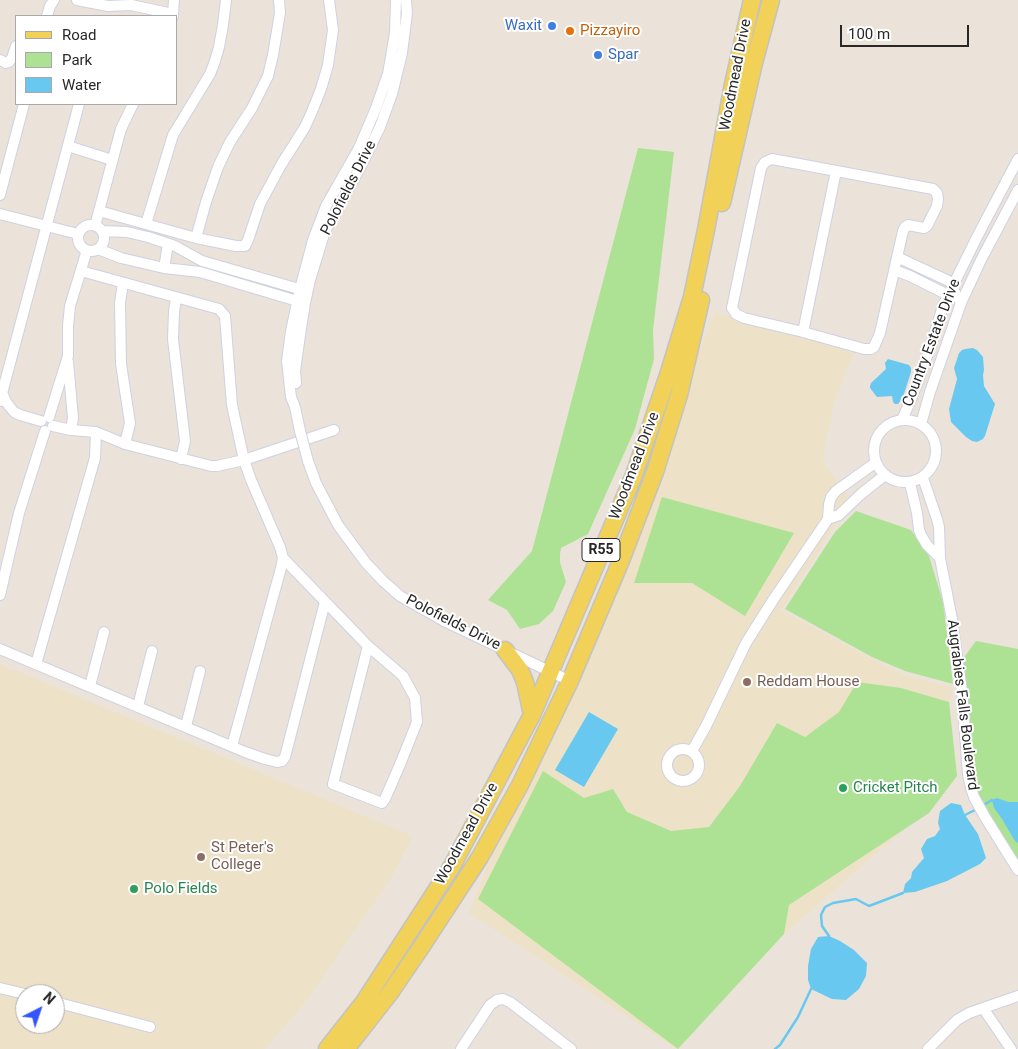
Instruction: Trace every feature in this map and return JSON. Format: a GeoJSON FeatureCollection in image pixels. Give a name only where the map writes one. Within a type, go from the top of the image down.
{"type":"FeatureCollection","features":[{"type":"Feature","properties":{"kind":"main road","name":"Woodmead Drive"},"geometry":{"type":"LineString","coordinates":[[327,1049],[364,1002],[452,866],[532,715],[634,474],[669,372],[689,306],[706,230],[733,84],[752,0]]}},
{"type":"Feature","properties":{"kind":"main road","name":"Woodmead Drive"},"geometry":{"type":"LineString","coordinates":[[346,1049],[390,993],[480,857],[520,785],[570,681],[624,554],[655,472],[679,395],[750,80],[771,0]]}},
{"type":"Feature","properties":{"kind":"main road"},"geometry":{"type":"LineString","coordinates":[[505,650],[520,670],[525,682],[532,715]]}},
{"type":"Feature","properties":{"kind":"street"},"geometry":{"type":"LineString","coordinates":[[47,15],[54,0]]}},
{"type":"Feature","properties":{"kind":"street"},"geometry":{"type":"LineString","coordinates":[[77,0],[108,6],[131,4],[173,15],[174,0]]}},
{"type":"Feature","properties":{"kind":"street"},"geometry":{"type":"LineString","coordinates":[[146,224],[173,135],[210,74],[215,61],[226,0]]}},
{"type":"Feature","properties":{"kind":"street"},"geometry":{"type":"LineString","coordinates":[[196,238],[218,167],[230,142],[252,108],[268,76],[274,55],[279,21],[279,0]]}},
{"type":"Feature","properties":{"kind":"street"},"geometry":{"type":"LineString","coordinates":[[99,211],[196,238],[239,247],[245,246],[260,204],[281,165],[305,127],[321,89],[328,66],[333,30],[329,0]]}},
{"type":"Feature","properties":{"kind":"street","name":"Polofields Drive"},"geometry":{"type":"LineString","coordinates":[[396,0],[395,33],[388,74],[359,148],[326,206],[313,240],[301,302],[291,331],[287,361],[291,397],[308,461],[316,483],[338,525],[366,563],[383,581],[400,596],[444,621],[570,681]]}},
{"type":"Feature","properties":{"kind":"street","name":"Polofields Drive"},"geometry":{"type":"LineString","coordinates":[[303,290],[325,231],[362,164],[380,127],[392,94],[402,53],[407,13],[406,0]]}},
{"type":"Feature","properties":{"kind":"street"},"geometry":{"type":"LineString","coordinates":[[111,15],[115,5]]}},
{"type":"Feature","properties":{"kind":"street"},"geometry":{"type":"LineString","coordinates":[[0,60],[6,63],[9,62],[15,49]]}},
{"type":"Feature","properties":{"kind":"street"},"geometry":{"type":"LineString","coordinates":[[0,195],[24,105]]}},
{"type":"Feature","properties":{"kind":"street"},"geometry":{"type":"LineString","coordinates":[[79,105],[1,394],[10,408],[20,415],[47,424],[71,430],[96,432],[125,444],[211,466],[244,460],[334,430]]}},
{"type":"Feature","properties":{"kind":"street"},"geometry":{"type":"LineString","coordinates":[[71,430],[73,418],[68,356],[70,306],[81,271],[92,250],[103,243],[104,239],[99,228],[99,211],[112,160],[133,105]]}},
{"type":"Feature","properties":{"kind":"street"},"geometry":{"type":"LineString","coordinates":[[68,146],[112,160]]}},
{"type":"Feature","properties":{"kind":"street"},"geometry":{"type":"LineString","coordinates":[[772,159],[836,171],[933,189],[938,199],[929,223],[924,228],[908,225],[903,231],[880,333],[874,347],[871,348],[864,349],[744,318],[734,312],[732,306],[762,165],[772,159]]}},
{"type":"Feature","properties":{"kind":"street","name":"Country Estate Drive"},"geometry":{"type":"LineString","coordinates":[[902,420],[931,345],[943,306],[1018,159]]}},
{"type":"Feature","properties":{"kind":"street"},"geometry":{"type":"LineString","coordinates":[[803,332],[836,171]]}},
{"type":"Feature","properties":{"kind":"street","name":"Country Estate Drive"},"geometry":{"type":"LineString","coordinates":[[921,424],[961,303],[1018,190]]}},
{"type":"Feature","properties":{"kind":"street"},"geometry":{"type":"LineString","coordinates":[[0,214],[78,234]]}},
{"type":"Feature","properties":{"kind":"street"},"geometry":{"type":"LineString","coordinates":[[301,302],[200,272],[164,268],[82,247],[79,243],[78,234],[87,226],[127,232],[175,246],[202,260],[303,290]]}},
{"type":"Feature","properties":{"kind":"street"},"geometry":{"type":"LineString","coordinates":[[164,268],[168,244]]}},
{"type":"Feature","properties":{"kind":"street"},"geometry":{"type":"LineString","coordinates":[[897,257],[952,290],[961,303]]}},
{"type":"Feature","properties":{"kind":"street"},"geometry":{"type":"LineString","coordinates":[[200,272],[202,260]]}},
{"type":"Feature","properties":{"kind":"street"},"geometry":{"type":"LineString","coordinates":[[894,270],[952,290],[968,287]]}},
{"type":"Feature","properties":{"kind":"street"},"geometry":{"type":"LineString","coordinates":[[81,271],[218,310],[225,316],[232,405],[244,460],[283,558],[232,746]]}},
{"type":"Feature","properties":{"kind":"street"},"geometry":{"type":"LineString","coordinates":[[123,283],[120,303],[121,364],[130,424],[125,444]]}},
{"type":"Feature","properties":{"kind":"street"},"geometry":{"type":"LineString","coordinates":[[176,298],[173,339],[185,440],[181,459]]}},
{"type":"Feature","properties":{"kind":"street"},"geometry":{"type":"LineString","coordinates":[[0,595],[19,513],[68,356]]}},
{"type":"Feature","properties":{"kind":"street"},"geometry":{"type":"LineString","coordinates":[[902,420],[921,424],[931,432],[936,444],[937,457],[932,469],[922,478],[910,482],[897,481],[879,470],[873,453],[874,443],[884,427],[892,422],[902,420]]}},
{"type":"Feature","properties":{"kind":"street"},"geometry":{"type":"LineString","coordinates":[[36,664],[95,458],[96,432]]}},
{"type":"Feature","properties":{"kind":"street"},"geometry":{"type":"LineString","coordinates":[[692,751],[746,643],[772,600],[828,519],[832,495],[875,462]]}},
{"type":"Feature","properties":{"kind":"street"},"geometry":{"type":"LineString","coordinates":[[828,519],[843,512],[861,494],[886,475]]}},
{"type":"Feature","properties":{"kind":"street","name":"Augrabies Falls Boulevard"},"geometry":{"type":"LineString","coordinates":[[922,478],[937,520],[940,536],[940,558],[952,619],[962,692],[968,774],[974,797],[1018,870]]}},
{"type":"Feature","properties":{"kind":"street"},"geometry":{"type":"LineString","coordinates":[[910,482],[918,513],[921,536],[940,558]]}},
{"type":"Feature","properties":{"kind":"street"},"geometry":{"type":"LineString","coordinates":[[283,558],[368,646],[403,676],[415,698],[417,722],[386,799],[382,804],[333,784],[368,646]]}},
{"type":"Feature","properties":{"kind":"street"},"geometry":{"type":"LineString","coordinates":[[0,649],[232,746],[264,759],[277,762],[282,761],[285,757],[325,602]]}},
{"type":"Feature","properties":{"kind":"street"},"geometry":{"type":"LineString","coordinates":[[90,686],[104,632]]}},
{"type":"Feature","properties":{"kind":"street"},"geometry":{"type":"LineString","coordinates":[[138,706],[152,651]]}},
{"type":"Feature","properties":{"kind":"street"},"geometry":{"type":"LineString","coordinates":[[186,726],[200,672]]}},
{"type":"Feature","properties":{"kind":"street"},"geometry":{"type":"LineString","coordinates":[[0,988],[15,992]]}},
{"type":"Feature","properties":{"kind":"street"},"geometry":{"type":"LineString","coordinates":[[928,1049],[957,1020],[969,1013],[1018,996]]}},
{"type":"Feature","properties":{"kind":"street"},"geometry":{"type":"LineString","coordinates":[[461,1049],[490,1005],[496,1000],[503,999],[510,1002],[571,1049]]}},
{"type":"Feature","properties":{"kind":"street"},"geometry":{"type":"LineString","coordinates":[[65,1005],[150,1027]]}},
{"type":"Feature","properties":{"kind":"street"},"geometry":{"type":"LineString","coordinates":[[983,1008],[1011,1049]]}},
{"type":"Feature","properties":{"kind":"shaded area","name":"Reddam House"},"geometry":{"type":"Polygon","coordinates":[[[715,312],[854,353],[835,400],[822,460],[854,506],[835,526],[781,610],[907,676],[953,688],[949,702],[957,776],[901,832],[784,934],[677,1049],[469,913],[715,312]]]}},
{"type":"Feature","properties":{"kind":"shaded area","name":"St Peter's College"},"geometry":{"type":"Polygon","coordinates":[[[0,664],[413,836],[392,877],[307,1000],[265,1049],[0,1049],[0,664]]]}},
{"type":"Feature","properties":{"kind":"green space"},"geometry":{"type":"Polygon","coordinates":[[[638,148],[674,152],[653,330],[654,359],[635,429],[588,534],[561,548],[560,562],[566,582],[553,611],[539,624],[520,629],[507,610],[488,600],[532,551],[638,148]]]}},
{"type":"Feature","properties":{"kind":"green space"},"geometry":{"type":"Polygon","coordinates":[[[662,497],[794,533],[745,616],[692,583],[634,583],[662,497]]]}},
{"type":"Feature","properties":{"kind":"green space"},"geometry":{"type":"Polygon","coordinates":[[[856,511],[911,530],[929,556],[943,602],[953,684],[905,671],[872,657],[785,609],[835,532],[856,511]]]}},
{"type":"Feature","properties":{"kind":"green space"},"geometry":{"type":"Polygon","coordinates":[[[976,641],[1018,649],[1018,862],[980,802],[974,770],[962,660],[976,641]]]}},
{"type":"Feature","properties":{"kind":"green space"},"geometry":{"type":"Polygon","coordinates":[[[857,682],[901,688],[949,702],[957,776],[929,813],[789,905],[784,934],[678,1049],[478,899],[543,771],[584,798],[613,789],[627,812],[671,831],[709,827],[740,786],[777,723],[805,737],[839,712],[857,682]]]}},
{"type":"Feature","properties":{"kind":"water"},"geometry":{"type":"Polygon","coordinates":[[[973,348],[983,357],[984,386],[995,404],[985,436],[977,442],[966,437],[951,422],[949,409],[957,379],[954,368],[959,353],[962,350],[973,348]]]}},
{"type":"Feature","properties":{"kind":"water"},"geometry":{"type":"Polygon","coordinates":[[[888,359],[909,365],[911,368],[903,397],[898,404],[893,402],[892,396],[877,397],[870,388],[871,383],[886,369],[885,363],[888,359]]]}},
{"type":"Feature","properties":{"kind":"water"},"geometry":{"type":"Polygon","coordinates":[[[589,712],[618,729],[584,787],[555,770],[589,712]]]}},
{"type":"Feature","properties":{"kind":"water"},"geometry":{"type":"Polygon","coordinates":[[[997,798],[1008,802],[1018,802],[1018,843],[994,808],[992,800],[997,798]]]}},
{"type":"Feature","properties":{"kind":"water"},"geometry":{"type":"Polygon","coordinates":[[[951,803],[961,805],[965,815],[978,834],[986,858],[980,864],[947,881],[915,892],[903,893],[905,884],[911,878],[912,872],[924,858],[921,849],[927,839],[935,836],[940,829],[938,823],[940,811],[951,803]]]}},
{"type":"Feature","properties":{"kind":"water"},"geometry":{"type":"Polygon","coordinates":[[[829,936],[854,950],[867,963],[866,976],[859,989],[846,1000],[832,999],[811,989],[808,980],[811,949],[818,937],[829,936]]]}},
{"type":"Feature","properties":{"kind":"waterway"},"geometry":{"type":"LineString","coordinates":[[982,806],[992,800]]}},
{"type":"Feature","properties":{"kind":"waterway"},"geometry":{"type":"LineString","coordinates":[[965,815],[977,809]]}},
{"type":"Feature","properties":{"kind":"waterway"},"geometry":{"type":"LineString","coordinates":[[829,936],[822,926],[821,915],[825,907],[833,903],[856,899],[869,906],[903,893]]}},
{"type":"Feature","properties":{"kind":"waterway"},"geometry":{"type":"LineString","coordinates":[[775,1049],[780,1045],[798,1017],[811,989]]}},
{"type":"Feature","properties":{"kind":"place","name":"Waxit"},"geometry":{"type":"Point","coordinates":[552,26]}},
{"type":"Feature","properties":{"kind":"place","name":"Pizzayiro"},"geometry":{"type":"Point","coordinates":[570,31]}},
{"type":"Feature","properties":{"kind":"place","name":"Spar"},"geometry":{"type":"Point","coordinates":[598,55]}},
{"type":"Feature","properties":{"kind":"place","name":"Reddam House"},"geometry":{"type":"Point","coordinates":[747,682]}},
{"type":"Feature","properties":{"kind":"place","name":"Cricket Pitch"},"geometry":{"type":"Point","coordinates":[843,788]}},
{"type":"Feature","properties":{"kind":"place","name":"St Peter's College"},"geometry":{"type":"Point","coordinates":[201,857]}},
{"type":"Feature","properties":{"kind":"place","name":"Polo Fields"},"geometry":{"type":"Point","coordinates":[134,889]}}]}
